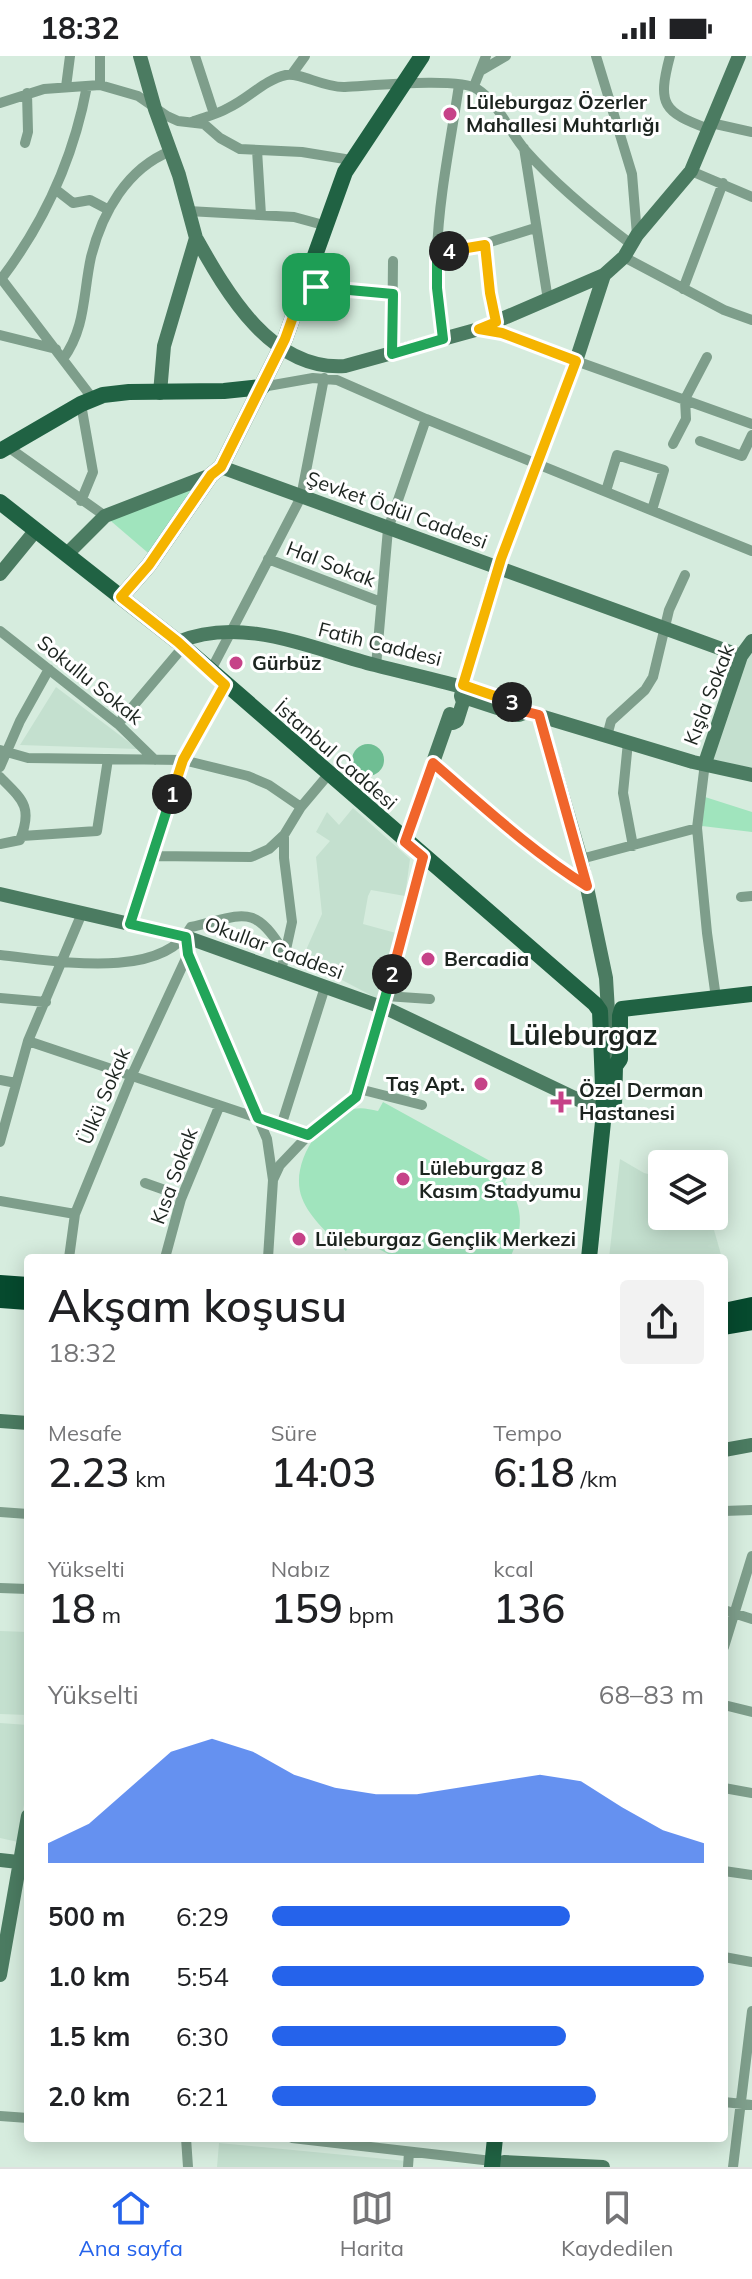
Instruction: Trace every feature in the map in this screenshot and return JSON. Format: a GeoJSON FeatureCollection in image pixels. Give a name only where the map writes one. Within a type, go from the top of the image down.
{"type":"FeatureCollection","features":[{"type":"Feature","properties":{"kind":"highway"},"geometry":{"type":"LineString","coordinates":[[0,1284],[24,1286]]}},
{"type":"Feature","properties":{"kind":"highway"},"geometry":{"type":"LineString","coordinates":[[0,1299],[24,1301]]}},
{"type":"Feature","properties":{"kind":"highway"},"geometry":{"type":"LineString","coordinates":[[728,1311],[752,1306]]}},
{"type":"Feature","properties":{"kind":"highway"},"geometry":{"type":"LineString","coordinates":[[728,1325],[752,1321]]}},
{"type":"Feature","properties":{"kind":"main road"},"geometry":{"type":"LineString","coordinates":[[140,56],[196,238],[229,295],[256,327],[281,348],[326,366],[345,366],[479,329],[604,275],[691,171],[739,56]]}},
{"type":"Feature","properties":{"kind":"main road"},"geometry":{"type":"LineString","coordinates":[[121,597],[149,565],[216,471],[281,348],[351,160],[422,56]]}},
{"type":"Feature","properties":{"kind":"main road"},"geometry":{"type":"LineString","coordinates":[[160,393],[164,346],[196,238]]}},
{"type":"Feature","properties":{"kind":"main road"},"geometry":{"type":"LineString","coordinates":[[405,842],[455,700],[462,691],[498,567],[576,361],[604,275]]}},
{"type":"Feature","properties":{"kind":"main road"},"geometry":{"type":"LineString","coordinates":[[479,329],[502,333],[576,361]]}},
{"type":"Feature","properties":{"kind":"main road"},"geometry":{"type":"LineString","coordinates":[[341,382],[339,374],[345,366]]}},
{"type":"Feature","properties":{"kind":"main road"},"geometry":{"type":"LineString","coordinates":[[4,449],[87,402],[129,392],[262,387]]}},
{"type":"Feature","properties":{"kind":"main road"},"geometry":{"type":"LineString","coordinates":[[67,554],[105,516],[216,471]]}},
{"type":"Feature","properties":{"kind":"main road","name":"Şevket Ödül Caddesi"},"geometry":{"type":"LineString","coordinates":[[216,471],[301,497],[741,656]]}},
{"type":"Feature","properties":{"kind":"main road","name":"İstanbul Caddesi"},"geometry":{"type":"LineString","coordinates":[[0,502],[180,645],[595,1004],[600,1011],[609,1114]]}},
{"type":"Feature","properties":{"kind":"main road"},"geometry":{"type":"LineString","coordinates":[[0,574],[36,530]]}},
{"type":"Feature","properties":{"kind":"main road","name":"Fatih Caddesi"},"geometry":{"type":"LineString","coordinates":[[180,645],[192,637],[231,632],[264,634],[523,706],[533,714],[607,736],[752,775]]}},
{"type":"Feature","properties":{"kind":"main road","name":"Kışla Sokak"},"geometry":{"type":"LineString","coordinates":[[705,763],[741,656],[752,641]]}},
{"type":"Feature","properties":{"kind":"main road"},"geometry":{"type":"LineString","coordinates":[[533,714],[581,859],[606,978],[611,1061],[615,1066]]}},
{"type":"Feature","properties":{"kind":"main road","name":"Okullar Caddesi"},"geometry":{"type":"LineString","coordinates":[[0,894],[186,937],[325,987],[385,1002],[609,1114]]}},
{"type":"Feature","properties":{"kind":"main road"},"geometry":{"type":"LineString","coordinates":[[590,1254],[615,1066],[620,1059],[622,1009],[752,994]]}},
{"type":"Feature","properties":{"kind":"main road"},"geometry":{"type":"LineString","coordinates":[[599,1254],[609,1114]]}},
{"type":"Feature","properties":{"kind":"main road"},"geometry":{"type":"LineString","coordinates":[[0,1421],[24,1423]]}},
{"type":"Feature","properties":{"kind":"main road"},"geometry":{"type":"LineString","coordinates":[[728,1449],[752,1445]]}},
{"type":"Feature","properties":{"kind":"main road"},"geometry":{"type":"LineString","coordinates":[[0,1860],[24,1863],[0,1975]]}},
{"type":"Feature","properties":{"kind":"main road"},"geometry":{"type":"LineString","coordinates":[[495,2142],[498,2164]]}},
{"type":"Feature","properties":{"kind":"main road"},"geometry":{"type":"LineString","coordinates":[[498,2164],[505,2142]]}},
{"type":"Feature","properties":{"kind":"main road"},"geometry":{"type":"LineString","coordinates":[[498,2164],[603,2167]]}},
{"type":"Feature","properties":{"kind":"street"},"geometry":{"type":"LineString","coordinates":[[66,87],[70,56]]}},
{"type":"Feature","properties":{"kind":"street"},"geometry":{"type":"LineString","coordinates":[[100,56],[100,85]]}},
{"type":"Feature","properties":{"kind":"street"},"geometry":{"type":"LineString","coordinates":[[195,56],[214,114]]}},
{"type":"Feature","properties":{"kind":"street"},"geometry":{"type":"LineString","coordinates":[[292,74],[305,56]]}},
{"type":"Feature","properties":{"kind":"street"},"geometry":{"type":"LineString","coordinates":[[474,86],[486,56]]}},
{"type":"Feature","properties":{"kind":"street"},"geometry":{"type":"LineString","coordinates":[[482,70],[506,56]]}},
{"type":"Feature","properties":{"kind":"street"},"geometry":{"type":"LineString","coordinates":[[596,56],[632,174],[631,246]]}},
{"type":"Feature","properties":{"kind":"street"},"geometry":{"type":"LineString","coordinates":[[670,56],[664,95],[673,113],[710,126],[752,132]]}},
{"type":"Feature","properties":{"kind":"street"},"geometry":{"type":"LineString","coordinates":[[194,121],[228,109],[281,76],[292,74],[331,87],[402,83],[474,86],[488,97],[524,148],[582,205],[683,289],[752,320]]}},
{"type":"Feature","properties":{"kind":"street"},"geometry":{"type":"LineString","coordinates":[[0,103],[27,93],[100,85],[138,96],[178,121],[204,124],[240,149],[302,152],[351,160]]}},
{"type":"Feature","properties":{"kind":"street"},"geometry":{"type":"LineString","coordinates":[[443,339],[437,288],[437,251],[447,149],[459,85]]}},
{"type":"Feature","properties":{"kind":"street"},"geometry":{"type":"LineString","coordinates":[[81,501],[93,472],[87,402],[63,359],[1,278],[34,232],[55,189],[72,150],[87,86]]}},
{"type":"Feature","properties":{"kind":"street"},"geometry":{"type":"LineString","coordinates":[[25,143],[28,132],[27,93]]}},
{"type":"Feature","properties":{"kind":"street"},"geometry":{"type":"LineString","coordinates":[[524,148],[548,300]]}},
{"type":"Feature","properties":{"kind":"street"},"geometry":{"type":"LineString","coordinates":[[257,150],[261,215]]}},
{"type":"Feature","properties":{"kind":"street"},"geometry":{"type":"LineString","coordinates":[[63,359],[77,337],[91,259],[109,210],[135,173],[146,163],[171,151]]}},
{"type":"Feature","properties":{"kind":"street"},"geometry":{"type":"LineString","coordinates":[[691,171],[752,197]]}},
{"type":"Feature","properties":{"kind":"street"},"geometry":{"type":"LineString","coordinates":[[683,289],[723,183]]}},
{"type":"Feature","properties":{"kind":"street"},"geometry":{"type":"LineString","coordinates":[[55,189],[73,203],[86,200],[109,210]]}},
{"type":"Feature","properties":{"kind":"street"},"geometry":{"type":"LineString","coordinates":[[188,211],[294,217],[327,226]]}},
{"type":"Feature","properties":{"kind":"street"},"geometry":{"type":"LineString","coordinates":[[437,251],[485,245],[535,228]]}},
{"type":"Feature","properties":{"kind":"street"},"geometry":{"type":"LineString","coordinates":[[485,245],[496,322]]}},
{"type":"Feature","properties":{"kind":"street"},"geometry":{"type":"LineString","coordinates":[[392,354],[393,261]]}},
{"type":"Feature","properties":{"kind":"street"},"geometry":{"type":"LineString","coordinates":[[304,286],[393,294]]}},
{"type":"Feature","properties":{"kind":"street"},"geometry":{"type":"LineString","coordinates":[[0,335],[56,349]]}},
{"type":"Feature","properties":{"kind":"street"},"geometry":{"type":"LineString","coordinates":[[673,444],[686,419],[685,399],[707,357]]}},
{"type":"Feature","properties":{"kind":"street"},"geometry":{"type":"LineString","coordinates":[[576,361],[752,424]]}},
{"type":"Feature","properties":{"kind":"street"},"geometry":{"type":"LineString","coordinates":[[262,387],[324,378],[341,382],[752,551]]}},
{"type":"Feature","properties":{"kind":"street"},"geometry":{"type":"LineString","coordinates":[[210,672],[301,497],[324,378]]}},
{"type":"Feature","properties":{"kind":"street"},"geometry":{"type":"LineString","coordinates":[[376,666],[388,529],[426,419]]}},
{"type":"Feature","properties":{"kind":"street"},"geometry":{"type":"LineString","coordinates":[[700,441],[742,456],[752,435]]}},
{"type":"Feature","properties":{"kind":"street"},"geometry":{"type":"LineString","coordinates":[[4,449],[105,516]]}},
{"type":"Feature","properties":{"kind":"street"},"geometry":{"type":"LineString","coordinates":[[606,491],[617,455],[664,470],[652,510]]}},
{"type":"Feature","properties":{"kind":"street","name":"Hal Sokak"},"geometry":{"type":"LineString","coordinates":[[268,559],[381,602]]}},
{"type":"Feature","properties":{"kind":"street"},"geometry":{"type":"LineString","coordinates":[[607,736],[611,721],[650,684],[669,610],[685,575]]}},
{"type":"Feature","properties":{"kind":"street","name":"Sokullu Sokak"},"geometry":{"type":"LineString","coordinates":[[0,631],[118,724],[155,760]]}},
{"type":"Feature","properties":{"kind":"street"},"geometry":{"type":"LineString","coordinates":[[118,724],[180,645]]}},
{"type":"Feature","properties":{"kind":"street"},"geometry":{"type":"LineString","coordinates":[[0,767],[3,751],[49,669]]}},
{"type":"Feature","properties":{"kind":"street"},"geometry":{"type":"LineString","coordinates":[[130,924],[183,760],[225,685]]}},
{"type":"Feature","properties":{"kind":"street"},"geometry":{"type":"LineString","coordinates":[[628,742],[623,793],[633,846]]}},
{"type":"Feature","properties":{"kind":"street"},"geometry":{"type":"LineString","coordinates":[[3,751],[28,758],[183,760],[248,776],[269,785],[301,807]]}},
{"type":"Feature","properties":{"kind":"street"},"geometry":{"type":"LineString","coordinates":[[22,836],[97,831],[108,759]]}},
{"type":"Feature","properties":{"kind":"street"},"geometry":{"type":"LineString","coordinates":[[433,763],[520,839],[565,874],[587,886]]}},
{"type":"Feature","properties":{"kind":"street"},"geometry":{"type":"LineString","coordinates":[[705,763],[697,828],[716,998]]}},
{"type":"Feature","properties":{"kind":"street"},"geometry":{"type":"LineString","coordinates":[[251,857],[269,849],[284,835],[301,807],[328,775]]}},
{"type":"Feature","properties":{"kind":"street"},"geometry":{"type":"LineString","coordinates":[[0,777],[26,805],[22,836],[17,842],[0,844]]}},
{"type":"Feature","properties":{"kind":"street"},"geometry":{"type":"LineString","coordinates":[[581,859],[697,828]]}},
{"type":"Feature","properties":{"kind":"street"},"geometry":{"type":"LineString","coordinates":[[281,971],[292,922],[284,835]]}},
{"type":"Feature","properties":{"kind":"street"},"geometry":{"type":"LineString","coordinates":[[151,856],[284,858]]}},
{"type":"Feature","properties":{"kind":"street"},"geometry":{"type":"LineString","coordinates":[[273,1180],[280,1165],[319,1124],[356,1097],[423,857]]}},
{"type":"Feature","properties":{"kind":"street"},"geometry":{"type":"LineString","coordinates":[[0,1142],[28,1041],[82,913]]}},
{"type":"Feature","properties":{"kind":"street"},"geometry":{"type":"LineString","coordinates":[[0,955],[62,961],[131,962],[162,955],[186,937],[191,927],[246,916],[259,919],[270,928],[285,954]]}},
{"type":"Feature","properties":{"kind":"street"},"geometry":{"type":"LineString","coordinates":[[186,937],[188,954],[267,1139],[273,1180],[268,1254]]}},
{"type":"Feature","properties":{"kind":"street","name":"Ülkü Sokak"},"geometry":{"type":"LineString","coordinates":[[70,1254],[75,1214],[131,1077],[188,954]]}},
{"type":"Feature","properties":{"kind":"street"},"geometry":{"type":"LineString","coordinates":[[281,1126],[325,987]]}},
{"type":"Feature","properties":{"kind":"street"},"geometry":{"type":"LineString","coordinates":[[0,998],[46,1002]]}},
{"type":"Feature","properties":{"kind":"street"},"geometry":{"type":"LineString","coordinates":[[385,1002],[430,999]]}},
{"type":"Feature","properties":{"kind":"street"},"geometry":{"type":"LineString","coordinates":[[28,1041],[308,1135]]}},
{"type":"Feature","properties":{"kind":"street"},"geometry":{"type":"LineString","coordinates":[[0,1080],[16,1083]]}},
{"type":"Feature","properties":{"kind":"street"},"geometry":{"type":"LineString","coordinates":[[359,1089],[422,1105]]}},
{"type":"Feature","properties":{"kind":"street","name":"Kısa Sokak"},"geometry":{"type":"LineString","coordinates":[[166,1254],[182,1196],[219,1107]]}},
{"type":"Feature","properties":{"kind":"street"},"geometry":{"type":"LineString","coordinates":[[145,1183],[182,1196]]}},
{"type":"Feature","properties":{"kind":"street"},"geometry":{"type":"LineString","coordinates":[[0,1201],[75,1214]]}},
{"type":"Feature","properties":{"kind":"street"},"geometry":{"type":"LineString","coordinates":[[728,1511],[752,1510]]}},
{"type":"Feature","properties":{"kind":"street"},"geometry":{"type":"LineString","coordinates":[[0,1512],[24,1514]]}},
{"type":"Feature","properties":{"kind":"street"},"geometry":{"type":"LineString","coordinates":[[752,1556],[729,1612],[752,1619]]}},
{"type":"Feature","properties":{"kind":"street"},"geometry":{"type":"LineString","coordinates":[[0,1588],[24,1589]]}},
{"type":"Feature","properties":{"kind":"street"},"geometry":{"type":"LineString","coordinates":[[728,1706],[752,1712]]}},
{"type":"Feature","properties":{"kind":"street"},"geometry":{"type":"LineString","coordinates":[[728,1789],[752,1793]]}},
{"type":"Feature","properties":{"kind":"street"},"geometry":{"type":"LineString","coordinates":[[728,1872],[752,1875]]}},
{"type":"Feature","properties":{"kind":"street"},"geometry":{"type":"LineString","coordinates":[[728,1958],[752,1962]]}},
{"type":"Feature","properties":{"kind":"street"},"geometry":{"type":"LineString","coordinates":[[733,2167],[747,2105],[752,2011]]}},
{"type":"Feature","properties":{"kind":"street"},"geometry":{"type":"LineString","coordinates":[[0,2116],[24,2118]]}},
{"type":"Feature","properties":{"kind":"street"},"geometry":{"type":"LineString","coordinates":[[186,2142],[188,2167]]}},
{"type":"Feature","properties":{"kind":"street"},"geometry":{"type":"LineString","coordinates":[[355,2142],[387,2144],[409,2152],[498,2164]]}},
{"type":"Feature","properties":{"kind":"street"},"geometry":{"type":"LineString","coordinates":[[408,2167],[409,2152]]}},
{"type":"Feature","properties":{"kind":"shaded area"},"geometry":{"type":"Polygon","coordinates":[[[211,475],[154,558],[105,516],[211,475]]]}},
{"type":"Feature","properties":{"kind":"shaded area"},"geometry":{"type":"Polygon","coordinates":[[[752,649],[752,768],[710,759],[741,664],[752,649]]]}},
{"type":"Feature","properties":{"kind":"shaded area"},"geometry":{"type":"Polygon","coordinates":[[[56,687],[138,749],[20,745],[56,687]]]}},
{"type":"Feature","properties":{"kind":"shaded area"},"geometry":{"type":"Polygon","coordinates":[[[368,744],[380,748],[384,760],[380,772],[368,776],[356,772],[352,760],[356,748],[368,744]]]}},
{"type":"Feature","properties":{"kind":"shaded area"},"geometry":{"type":"Polygon","coordinates":[[[705,797],[752,812],[752,832],[702,826],[705,797]]]}},
{"type":"Feature","properties":{"kind":"shaded area"},"geometry":{"type":"Polygon","coordinates":[[[353,808],[410,859],[405,896],[371,890],[368,896],[363,924],[396,933],[380,1000],[302,959],[322,914],[316,857],[330,841],[316,832],[327,812],[339,825],[353,808]]]}},
{"type":"Feature","properties":{"kind":"shaded area","name":"Lüleburgaz 8 Kasım Stadyumu"},"geometry":{"type":"Polygon","coordinates":[[[383,1102],[510,1172],[505,1182],[516,1200],[520,1219],[518,1238],[512,1254],[388,1254],[354,1236],[346,1251],[315,1220],[302,1198],[299,1185],[300,1171],[310,1144],[329,1122],[341,1114],[359,1108],[378,1111],[383,1102]]]}},
{"type":"Feature","properties":{"kind":"shaded area"},"geometry":{"type":"Polygon","coordinates":[[[620,1159],[648,1174],[648,1230],[714,1230],[721,1254],[609,1254],[620,1159]]]}},
{"type":"Feature","properties":{"kind":"shaded area"},"geometry":{"type":"Polygon","coordinates":[[[0,1631],[24,1632],[24,1715],[0,1714],[0,1631]]]}},
{"type":"Feature","properties":{"kind":"shaded area"},"geometry":{"type":"Polygon","coordinates":[[[0,1723],[24,1725],[24,1805],[18,1842],[0,1838],[0,1723]]]}},
{"type":"Feature","properties":{"kind":"shaded area"},"geometry":{"type":"Polygon","coordinates":[[[219,2143],[407,2161],[406,2167],[217,2167],[219,2143]]]}},
{"type":"Feature","properties":{"kind":"place","name":"Lüleburgaz Özerler Mahallesi Muhtarlığı"},"geometry":{"type":"Point","coordinates":[450,114]}},
{"type":"Feature","properties":{"kind":"place","name":"Gürbüz"},"geometry":{"type":"Point","coordinates":[236,663]}},
{"type":"Feature","properties":{"kind":"place","name":"Bercadia"},"geometry":{"type":"Point","coordinates":[428,959]}},
{"type":"Feature","properties":{"kind":"place","name":"Taş Apt."},"geometry":{"type":"Point","coordinates":[481,1084]}},
{"type":"Feature","properties":{"kind":"place","name":"Özel Derman Hastanesi"},"geometry":{"type":"Point","coordinates":[561,1102]}},
{"type":"Feature","properties":{"kind":"place","name":"Lüleburgaz 8 Kasım Stadyumu"},"geometry":{"type":"Point","coordinates":[403,1179]}},
{"type":"Feature","properties":{"kind":"place","name":"Lüleburgaz Gençlik Merkezi"},"geometry":{"type":"Point","coordinates":[299,1239]}},
{"type":"Feature","properties":{"kind":"district","name":"Lüleburgaz"},"geometry":{"type":"Point","coordinates":[583,1035]}},
{"type":"Feature","properties":{"kind":"route"},"geometry":{"type":"LineString","coordinates":[[485,245],[496,322],[479,329],[502,333],[576,361],[501,559],[463,685],[523,706],[527,712],[539,715],[587,886],[565,874],[520,839],[433,763],[405,842],[423,857],[356,1097],[308,1135],[258,1118],[188,954],[186,937],[130,924],[183,760],[225,685],[178,642],[121,597],[149,565],[211,475],[221,467],[285,339],[304,286],[316,287],[393,294],[392,354],[443,339],[437,288],[437,251],[485,245]]}}]}
